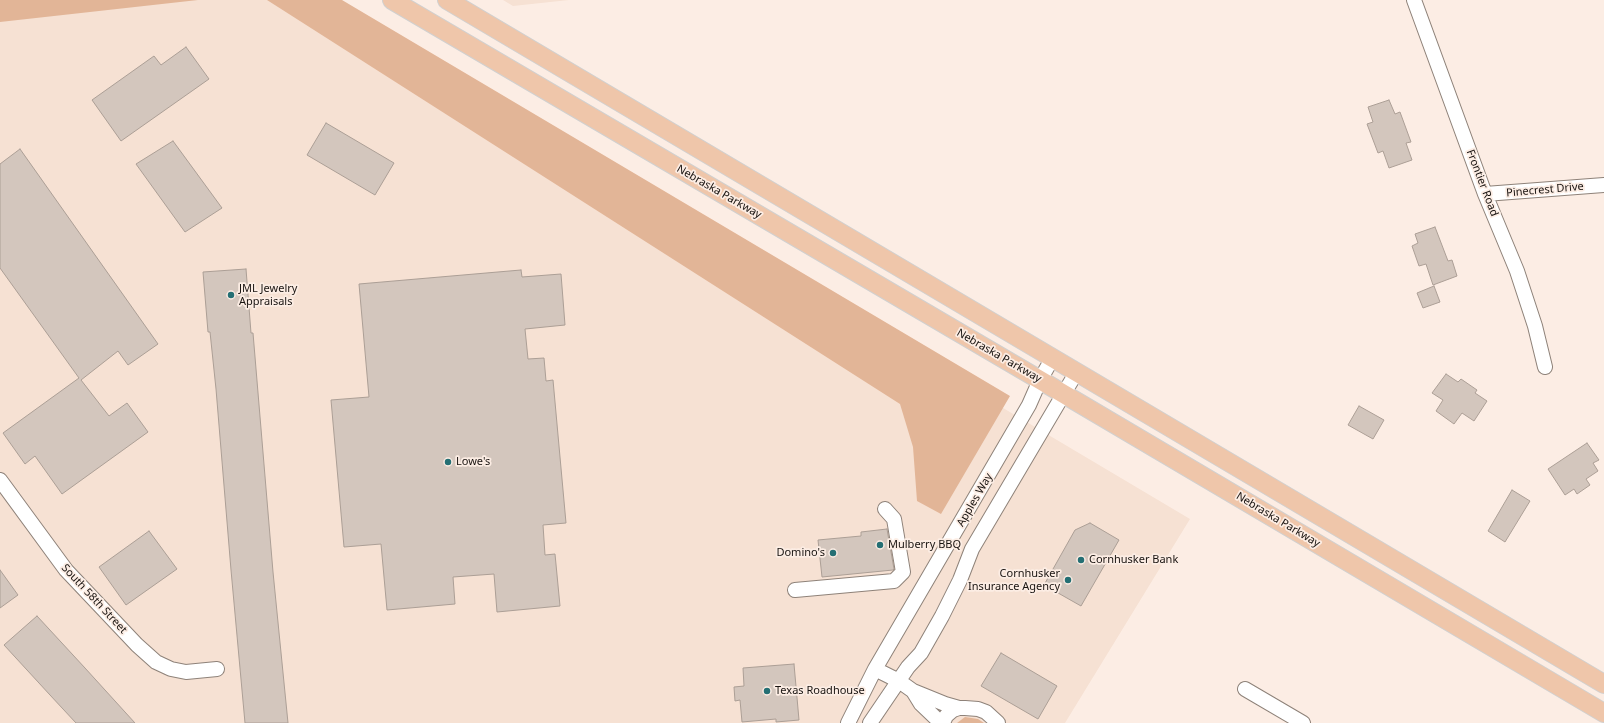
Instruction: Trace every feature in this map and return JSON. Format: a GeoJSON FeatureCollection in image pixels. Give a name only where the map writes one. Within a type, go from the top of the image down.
{"type":"FeatureCollection","features":[{"type":"Feature","properties":{"kind":"main road","name":"Nebraska Parkway"},"geometry":{"type":"LineString","coordinates":[[392,0],[1040,380],[1604,714]]}},
{"type":"Feature","properties":{"kind":"main road"},"geometry":{"type":"LineString","coordinates":[[447,0],[1604,684]]}},
{"type":"Feature","properties":{"kind":"street","name":"Frontier Road"},"geometry":{"type":"LineString","coordinates":[[1414,0],[1485,194],[1517,271],[1534,326],[1544,367]]}},
{"type":"Feature","properties":{"kind":"street","name":"Pinecrest Drive"},"geometry":{"type":"LineString","coordinates":[[1485,194],[1604,184]]}},
{"type":"Feature","properties":{"kind":"street","name":"Apples Way"},"geometry":{"type":"LineString","coordinates":[[848,723],[875,669],[1029,405],[1040,380],[1052,359]]}},
{"type":"Feature","properties":{"kind":"street","name":"Apples Way"},"geometry":{"type":"LineString","coordinates":[[870,723],[921,652],[942,616],[960,580],[972,549],[1076,373]]}},
{"type":"Feature","properties":{"kind":"street","name":"South 58th Street"},"geometry":{"type":"LineString","coordinates":[[0,480],[66,570],[137,645],[156,662],[171,669],[186,672],[217,669]]}},
{"type":"Feature","properties":{"kind":"street"},"geometry":{"type":"LineString","coordinates":[[795,590],[894,581],[903,572],[894,519],[885,509]]}},
{"type":"Feature","properties":{"kind":"street"},"geometry":{"type":"LineString","coordinates":[[875,669],[899,681],[913,691],[945,704],[959,708],[978,709],[986,712],[998,723]]}},
{"type":"Feature","properties":{"kind":"street"},"geometry":{"type":"LineString","coordinates":[[1246,689],[1303,723]]}},
{"type":"Feature","properties":{"kind":"street"},"geometry":{"type":"LineString","coordinates":[[913,691],[921,704],[942,723],[946,716],[959,708]]}},
{"type":"Feature","properties":{"kind":"shaded area"},"geometry":{"type":"Polygon","coordinates":[[[0,0],[198,0],[0,22],[0,0]]]}},
{"type":"Feature","properties":{"kind":"shaded area"},"geometry":{"type":"Polygon","coordinates":[[[144,0],[316,0],[1190,519],[1065,723],[0,723],[0,16],[144,0]]]}},
{"type":"Feature","properties":{"kind":"shaded area"},"geometry":{"type":"Polygon","coordinates":[[[267,0],[342,0],[1010,396],[941,514],[917,501],[913,447],[900,404],[267,0]]]}},
{"type":"Feature","properties":{"kind":"shaded area"},"geometry":{"type":"Polygon","coordinates":[[[503,0],[569,0],[513,6],[503,0]]]}},
{"type":"Feature","properties":{"kind":"shaded area"},"geometry":{"type":"Polygon","coordinates":[[[965,717],[978,719],[984,723],[957,723],[965,717]]]}},
{"type":"Feature","properties":{"kind":"building"},"geometry":{"type":"Polygon","coordinates":[[[186,47],[209,79],[121,141],[92,100],[154,56],[161,65],[186,47]]]}},
{"type":"Feature","properties":{"kind":"building"},"geometry":{"type":"Polygon","coordinates":[[[1389,100],[1395,114],[1400,112],[1411,142],[1406,143],[1412,160],[1389,168],[1383,151],[1378,153],[1367,124],[1373,122],[1368,107],[1389,100]]]}},
{"type":"Feature","properties":{"kind":"building"},"geometry":{"type":"Polygon","coordinates":[[[326,123],[394,163],[375,195],[307,155],[326,123]]]}},
{"type":"Feature","properties":{"kind":"building"},"geometry":{"type":"Polygon","coordinates":[[[173,141],[222,208],[185,232],[136,164],[173,141]]]}},
{"type":"Feature","properties":{"kind":"building"},"geometry":{"type":"Polygon","coordinates":[[[20,149],[158,344],[128,365],[118,351],[81,380],[109,416],[127,403],[148,432],[62,494],[35,456],[25,464],[3,433],[79,378],[0,268],[0,164],[20,149]]]}},
{"type":"Feature","properties":{"kind":"building"},"geometry":{"type":"Polygon","coordinates":[[[1435,227],[1448,261],[1452,260],[1457,276],[1433,285],[1426,264],[1419,266],[1412,246],[1418,243],[1415,234],[1435,227]]]}},
{"type":"Feature","properties":{"kind":"building"},"geometry":{"type":"Polygon","coordinates":[[[246,269],[288,723],[245,723],[216,389],[210,332],[208,332],[203,272],[246,269]]]}},
{"type":"Feature","properties":{"kind":"building","name":"Lowe's"},"geometry":{"type":"Polygon","coordinates":[[[521,270],[522,277],[561,274],[565,325],[525,329],[528,359],[544,358],[546,381],[553,380],[566,523],[543,525],[545,555],[555,554],[560,606],[497,612],[494,574],[453,577],[455,604],[387,610],[381,544],[344,547],[331,400],[369,397],[359,284],[521,270]]]}},
{"type":"Feature","properties":{"kind":"building"},"geometry":{"type":"Polygon","coordinates":[[[1434,286],[1440,302],[1423,308],[1417,293],[1434,286]]]}},
{"type":"Feature","properties":{"kind":"building"},"geometry":{"type":"Polygon","coordinates":[[[1446,374],[1458,382],[1461,379],[1477,390],[1475,393],[1487,401],[1474,421],[1462,413],[1454,424],[1436,411],[1443,400],[1432,393],[1446,374]]]}},
{"type":"Feature","properties":{"kind":"building"},"geometry":{"type":"Polygon","coordinates":[[[1359,406],[1384,420],[1373,439],[1348,425],[1359,406]]]}},
{"type":"Feature","properties":{"kind":"building"},"geometry":{"type":"Polygon","coordinates":[[[1587,443],[1599,460],[1593,463],[1598,471],[1586,479],[1590,485],[1577,494],[1574,489],[1565,495],[1548,469],[1587,443]]]}},
{"type":"Feature","properties":{"kind":"building"},"geometry":{"type":"Polygon","coordinates":[[[1512,490],[1530,501],[1505,542],[1488,531],[1512,490]]]}},
{"type":"Feature","properties":{"kind":"building"},"geometry":{"type":"Polygon","coordinates":[[[1090,523],[1119,540],[1081,606],[1044,585],[1075,530],[1090,523]]]}},
{"type":"Feature","properties":{"kind":"building"},"geometry":{"type":"Polygon","coordinates":[[[887,529],[893,570],[822,577],[818,540],[861,536],[861,532],[887,529]]]}},
{"type":"Feature","properties":{"kind":"building"},"geometry":{"type":"Polygon","coordinates":[[[149,531],[177,569],[126,605],[99,567],[149,531]]]}},
{"type":"Feature","properties":{"kind":"building"},"geometry":{"type":"Polygon","coordinates":[[[0,570],[18,595],[0,608],[0,570]]]}},
{"type":"Feature","properties":{"kind":"building"},"geometry":{"type":"Polygon","coordinates":[[[37,616],[135,723],[76,723],[4,645],[37,616]]]}},
{"type":"Feature","properties":{"kind":"building"},"geometry":{"type":"Polygon","coordinates":[[[1001,653],[1057,686],[1038,719],[981,686],[1001,653]]]}},
{"type":"Feature","properties":{"kind":"building"},"geometry":{"type":"Polygon","coordinates":[[[794,664],[799,720],[776,722],[776,719],[742,722],[740,700],[735,701],[734,687],[744,686],[743,668],[794,664]]]}},
{"type":"Feature","properties":{"kind":"place","name":"JML Jewelry Appraisals"},"geometry":{"type":"Point","coordinates":[231,295]}},
{"type":"Feature","properties":{"kind":"place","name":"Lowe's"},"geometry":{"type":"Point","coordinates":[448,462]}},
{"type":"Feature","properties":{"kind":"place","name":"Mulberry BBQ"},"geometry":{"type":"Point","coordinates":[880,545]}},
{"type":"Feature","properties":{"kind":"place","name":"Domino's"},"geometry":{"type":"Point","coordinates":[833,553]}},
{"type":"Feature","properties":{"kind":"place","name":"Cornhusker Bank"},"geometry":{"type":"Point","coordinates":[1081,560]}},
{"type":"Feature","properties":{"kind":"place","name":"Cornhusker Insurance Agency"},"geometry":{"type":"Point","coordinates":[1068,580]}},
{"type":"Feature","properties":{"kind":"place","name":"Texas Roadhouse"},"geometry":{"type":"Point","coordinates":[767,691]}}]}
